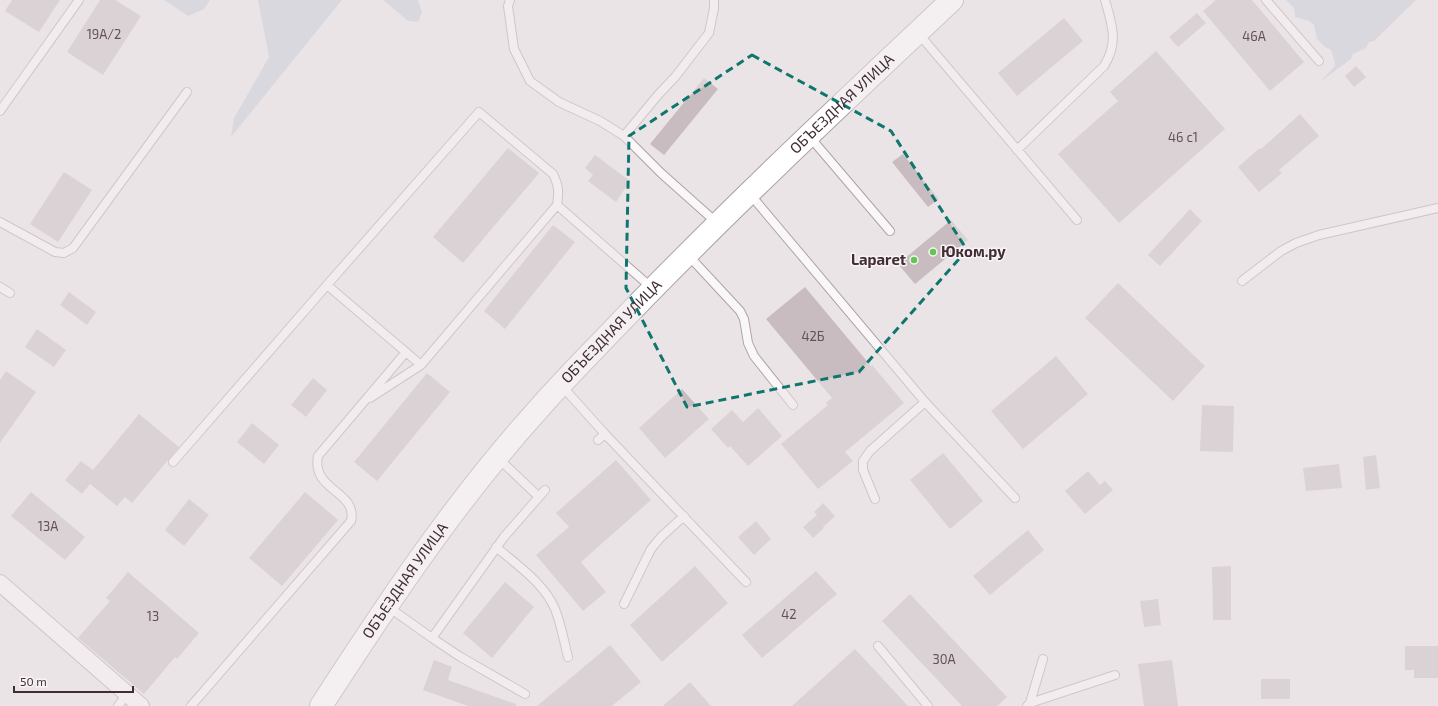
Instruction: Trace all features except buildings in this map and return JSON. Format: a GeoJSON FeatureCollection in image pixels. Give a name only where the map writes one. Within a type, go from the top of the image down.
{"type":"FeatureCollection","features":[{"type":"Feature","properties":{"kind":"main road","name":"ОБЪЕЗДНАЯ УЛИЦА"},"geometry":{"type":"LineString","coordinates":[[321,706],[387,605],[461,503],[534,413],[652,289],[749,192],[952,0]]}},
{"type":"Feature","properties":{"kind":"street"},"geometry":{"type":"LineString","coordinates":[[0,583],[122,700],[140,706]]}},
{"type":"Feature","properties":{"kind":"lane"},"geometry":{"type":"LineString","coordinates":[[0,111],[79,0]]}},
{"type":"Feature","properties":{"kind":"lane"},"geometry":{"type":"LineString","coordinates":[[510,0],[508,6],[514,49],[530,81],[559,102],[600,121],[624,136],[661,173],[717,224]]}},
{"type":"Feature","properties":{"kind":"lane"},"geometry":{"type":"LineString","coordinates":[[624,136],[675,77],[708,33],[714,8],[714,0]]}},
{"type":"Feature","properties":{"kind":"lane"},"geometry":{"type":"LineString","coordinates":[[1017,150],[1104,66],[1108,60],[1114,39],[1113,29],[1105,0]]}},
{"type":"Feature","properties":{"kind":"lane"},"geometry":{"type":"LineString","coordinates":[[1266,0],[1319,61]]}},
{"type":"Feature","properties":{"kind":"lane"},"geometry":{"type":"LineString","coordinates":[[918,33],[1077,220]]}},
{"type":"Feature","properties":{"kind":"lane"},"geometry":{"type":"LineString","coordinates":[[0,222],[55,252],[64,253],[73,248],[187,92]]}},
{"type":"Feature","properties":{"kind":"lane"},"geometry":{"type":"LineString","coordinates":[[173,462],[479,112],[553,174],[558,183],[559,191],[557,205],[421,364],[363,403]]}},
{"type":"Feature","properties":{"kind":"lane"},"geometry":{"type":"LineString","coordinates":[[808,135],[890,231]]}},
{"type":"Feature","properties":{"kind":"lane"},"geometry":{"type":"LineString","coordinates":[[749,192],[925,402],[1014,498]]}},
{"type":"Feature","properties":{"kind":"lane"},"geometry":{"type":"LineString","coordinates":[[557,205],[652,289]]}},
{"type":"Feature","properties":{"kind":"lane"},"geometry":{"type":"LineString","coordinates":[[1242,281],[1281,251],[1296,243],[1319,235],[1438,208]]}},
{"type":"Feature","properties":{"kind":"lane"},"geometry":{"type":"LineString","coordinates":[[687,254],[740,311],[744,319],[748,343],[754,356],[793,405]]}},
{"type":"Feature","properties":{"kind":"lane"},"geometry":{"type":"LineString","coordinates":[[327,285],[421,364]]}},
{"type":"Feature","properties":{"kind":"lane"},"geometry":{"type":"LineString","coordinates":[[0,287],[10,293]]}},
{"type":"Feature","properties":{"kind":"lane"},"geometry":{"type":"LineString","coordinates":[[191,706],[351,521],[351,509],[348,503],[320,478],[316,464],[318,456],[406,352]]}},
{"type":"Feature","properties":{"kind":"lane"},"geometry":{"type":"LineString","coordinates":[[561,384],[606,434],[746,582]]}},
{"type":"Feature","properties":{"kind":"lane"},"geometry":{"type":"LineString","coordinates":[[875,499],[863,470],[863,461],[870,451],[925,402]]}},
{"type":"Feature","properties":{"kind":"lane"},"geometry":{"type":"LineString","coordinates":[[598,440],[606,434]]}},
{"type":"Feature","properties":{"kind":"lane"},"geometry":{"type":"LineString","coordinates":[[432,638],[496,547],[541,493],[497,457]]}},
{"type":"Feature","properties":{"kind":"lane"},"geometry":{"type":"LineString","coordinates":[[624,604],[651,549],[661,537],[684,516]]}},
{"type":"Feature","properties":{"kind":"lane"},"geometry":{"type":"LineString","coordinates":[[496,547],[533,579],[547,595],[555,609],[568,657]]}},
{"type":"Feature","properties":{"kind":"lane"},"geometry":{"type":"LineString","coordinates":[[387,605],[459,656],[525,694]]}},
{"type":"Feature","properties":{"kind":"lane"},"geometry":{"type":"LineString","coordinates":[[878,646],[928,706]]}},
{"type":"Feature","properties":{"kind":"lane"},"geometry":{"type":"LineString","coordinates":[[1029,704],[1043,659]]}},
{"type":"Feature","properties":{"kind":"lane"},"geometry":{"type":"LineString","coordinates":[[1029,704],[1115,675]]}},
{"type":"Feature","properties":{"kind":"highlighted area"},"geometry":{"type":"Polygon","coordinates":[[[752,55],[891,131],[967,250],[859,372],[687,407],[626,288],[629,136],[752,55]]]}},
{"type":"Feature","properties":{"kind":"shaded area"},"geometry":{"type":"Polygon","coordinates":[[[164,0],[210,0],[204,9],[188,16],[164,0]]]}},
{"type":"Feature","properties":{"kind":"shaded area"},"geometry":{"type":"Polygon","coordinates":[[[258,0],[342,0],[231,137],[234,118],[269,57],[258,0]]]}},
{"type":"Feature","properties":{"kind":"shaded area"},"geometry":{"type":"Polygon","coordinates":[[[383,0],[418,0],[422,13],[418,22],[408,21],[383,0]]]}},
{"type":"Feature","properties":{"kind":"shaded area"},"geometry":{"type":"Polygon","coordinates":[[[1286,0],[1416,0],[1374,41],[1369,42],[1366,48],[1353,54],[1351,59],[1320,82],[1335,66],[1331,50],[1325,47],[1317,39],[1314,25],[1309,21],[1295,17],[1294,8],[1286,0]]]}},
{"type":"Feature","properties":{"kind":"place","name":"Юком.ру"},"geometry":{"type":"Point","coordinates":[933,252]}},
{"type":"Feature","properties":{"kind":"place","name":"Laparet"},"geometry":{"type":"Point","coordinates":[914,260]}}]}
